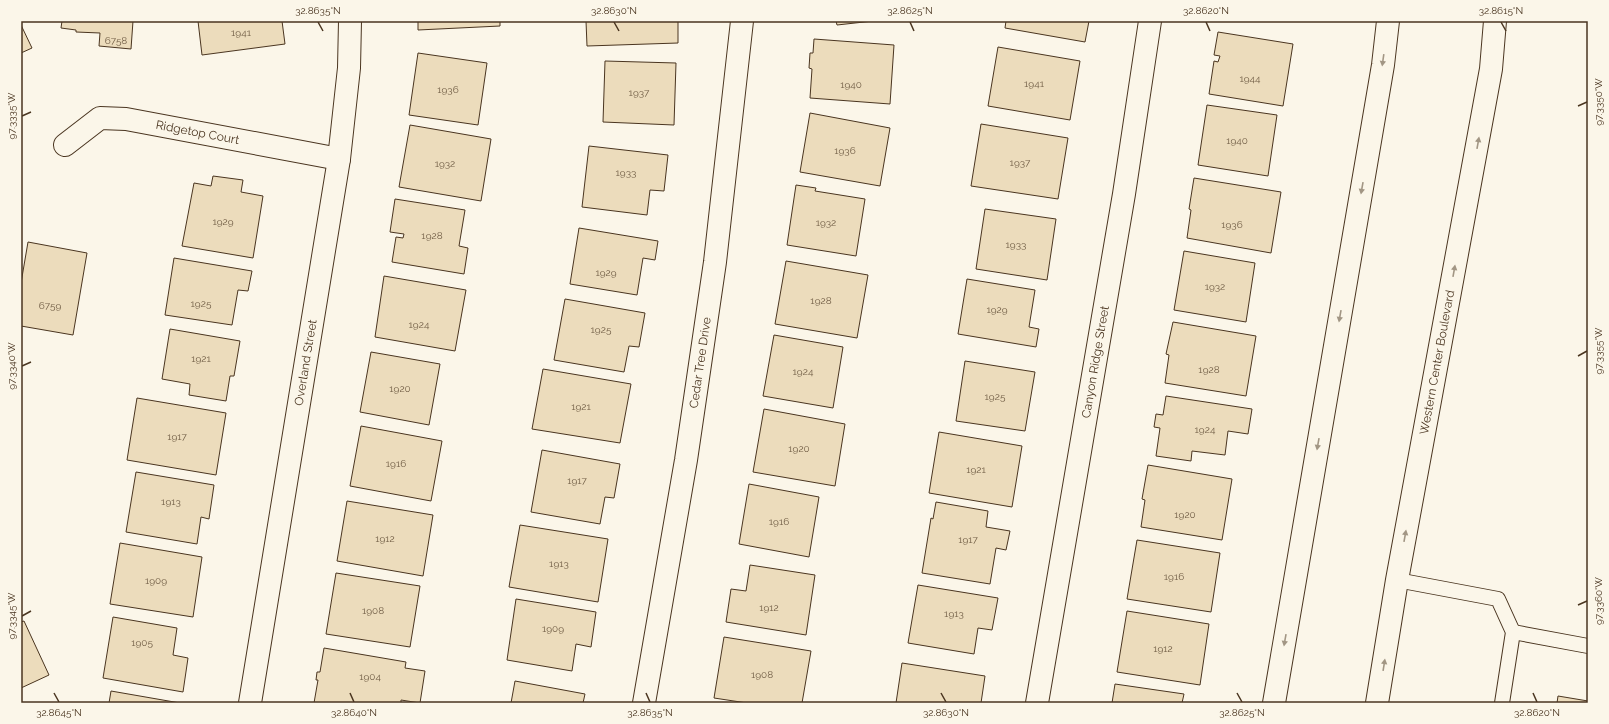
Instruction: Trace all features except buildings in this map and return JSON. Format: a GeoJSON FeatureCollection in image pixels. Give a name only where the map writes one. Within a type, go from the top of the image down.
{"type":"FeatureCollection","features":[{"type":"Feature","properties":{"kind":"street","name":"Overland Street"},"geometry":{"type":"LineString","coordinates":[[250,703],[339,158],[349,68],[350,21]]}},
{"type":"Feature","properties":{"kind":"street","name":"Cedar Tree Drive"},"geometry":{"type":"LineString","coordinates":[[644,703],[689,444],[715,262],[742,21]]}},
{"type":"Feature","properties":{"kind":"street","name":"Canyon Ridge Street"},"geometry":{"type":"LineString","coordinates":[[1037,703],[1123,202],[1150,21]]}},
{"type":"Feature","properties":{"kind":"street"},"geometry":{"type":"LineString","coordinates":[[1274,703],[1383,65],[1388,21]]}},
{"type":"Feature","properties":{"kind":"street","name":"Western Center Boulevard"},"geometry":{"type":"LineString","coordinates":[[1377,703],[1397,580],[1492,69],[1495,21]]}},
{"type":"Feature","properties":{"kind":"street","name":"Ridgetop Court"},"geometry":{"type":"LineString","coordinates":[[65,145],[100,118],[126,119],[339,158]]}},
{"type":"Feature","properties":{"kind":"lane"},"geometry":{"type":"LineString","coordinates":[[1397,580],[1498,599],[1513,632],[1502,703]]}},
{"type":"Feature","properties":{"kind":"lane"},"geometry":{"type":"LineString","coordinates":[[1513,632],[1588,646]]}}]}
